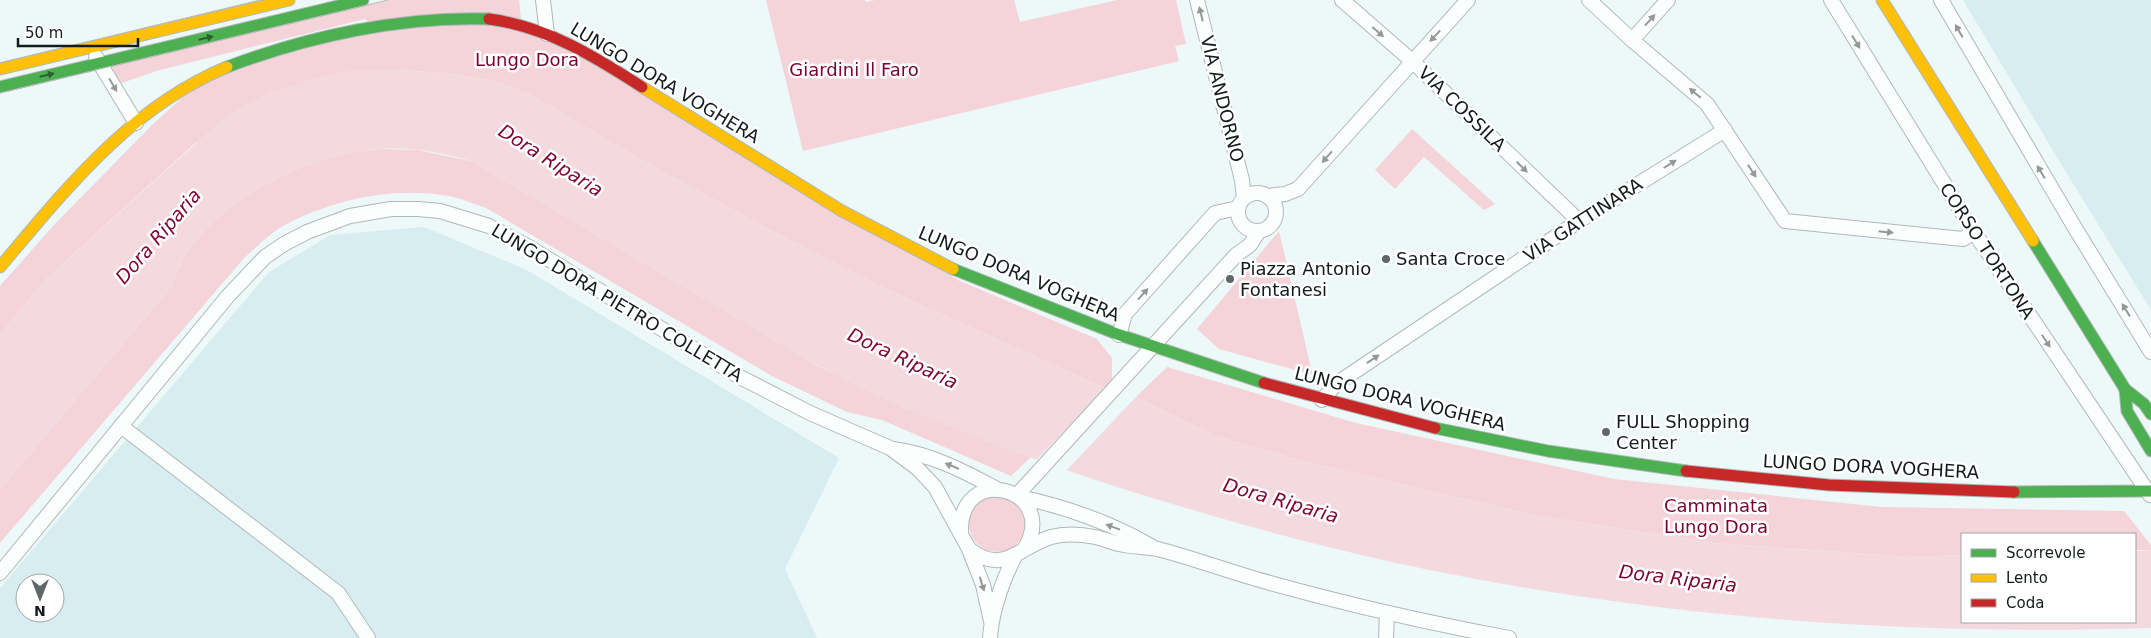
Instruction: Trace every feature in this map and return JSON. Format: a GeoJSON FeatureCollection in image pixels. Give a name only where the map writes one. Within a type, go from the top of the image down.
{"type":"FeatureCollection","features":[{"type":"Feature","properties":{"kind":"street"},"geometry":{"type":"LineString","coordinates":[[0,69],[289,0]]}},
{"type":"Feature","properties":{"kind":"street"},"geometry":{"type":"LineString","coordinates":[[0,86],[345,2],[363,0]]}},
{"type":"Feature","properties":{"kind":"street"},"geometry":{"type":"LineString","coordinates":[[543,0],[547,34]]}},
{"type":"Feature","properties":{"kind":"street","name":"VIA ANDORNO"},"geometry":{"type":"LineString","coordinates":[[1197,0],[1242,180],[1241,203]]}},
{"type":"Feature","properties":{"kind":"street","name":"VIA COSSILA"},"geometry":{"type":"LineString","coordinates":[[1342,0],[1412,61],[1578,221]]}},
{"type":"Feature","properties":{"kind":"street"},"geometry":{"type":"LineString","coordinates":[[1119,335],[1125,314],[1215,213],[1241,203],[1255,193],[1267,196],[1285,194],[1298,189],[1468,0]]}},
{"type":"Feature","properties":{"kind":"street"},"geometry":{"type":"LineString","coordinates":[[1589,0],[1632,40],[1707,104],[1785,221],[1963,239],[1974,232]]}},
{"type":"Feature","properties":{"kind":"street"},"geometry":{"type":"LineString","coordinates":[[1632,40],[1668,0]]}},
{"type":"Feature","properties":{"kind":"street","name":"CORSO TORTONA"},"geometry":{"type":"LineString","coordinates":[[1830,0],[1974,232],[2149,493]]}},
{"type":"Feature","properties":{"kind":"street"},"geometry":{"type":"LineString","coordinates":[[1882,0],[2125,389],[2144,404],[2151,414]]}},
{"type":"Feature","properties":{"kind":"street"},"geometry":{"type":"LineString","coordinates":[[1940,0],[2151,352]]}},
{"type":"Feature","properties":{"kind":"street","name":"LUNGO DORA VOGHERA"},"geometry":{"type":"LineString","coordinates":[[0,267],[82,173],[136,123],[165,99],[206,78],[248,59],[314,40],[413,21],[488,19],[516,23],[547,34],[595,59],[885,235],[949,267],[1152,347],[1322,400],[1405,421],[1551,451],[1636,465],[1735,477],[1888,488],[2149,493]]}},
{"type":"Feature","properties":{"kind":"street"},"geometry":{"type":"LineString","coordinates":[[91,47],[136,123]]}},
{"type":"Feature","properties":{"kind":"street","name":"VIA GATTINARA"},"geometry":{"type":"LineString","coordinates":[[1322,400],[1336,384],[1578,221],[1725,130]]}},
{"type":"Feature","properties":{"kind":"street"},"geometry":{"type":"LineString","coordinates":[[1253,230],[1271,225],[1276,213],[1275,206],[1267,196]]}},
{"type":"Feature","properties":{"kind":"street"},"geometry":{"type":"LineString","coordinates":[[1241,203],[1239,220],[1253,230]]}},
{"type":"Feature","properties":{"kind":"street","name":"LUNGO DORA PIETRO COLLETTA"},"geometry":{"type":"LineString","coordinates":[[0,573],[228,296],[266,258],[284,244],[329,222],[373,210],[418,209],[462,217],[510,236],[738,376],[810,414],[890,448],[919,453],[966,472],[995,488],[1048,503],[1123,530],[1156,549]]}},
{"type":"Feature","properties":{"kind":"street"},"geometry":{"type":"LineString","coordinates":[[990,638],[991,621],[1003,580],[1030,538],[1032,516],[1019,496],[1236,255],[1250,245],[1253,230]]}},
{"type":"Feature","properties":{"kind":"street"},"geometry":{"type":"LineString","coordinates":[[2125,389],[2127,410],[2151,451]]}},
{"type":"Feature","properties":{"kind":"street"},"geometry":{"type":"LineString","coordinates":[[121,426],[338,594],[368,638]]}},
{"type":"Feature","properties":{"kind":"street","name":"LUNGO DORA PIETRO COLLETTA"},"geometry":{"type":"LineString","coordinates":[[890,448],[917,468],[935,487],[961,533]]}},
{"type":"Feature","properties":{"kind":"street"},"geometry":{"type":"LineString","coordinates":[[991,621],[983,585],[961,533],[960,520],[968,503],[983,491],[995,488]]}},
{"type":"Feature","properties":{"kind":"street","name":"LUNGO DORA PIETRO COLLETTA"},"geometry":{"type":"LineString","coordinates":[[969,549],[979,557],[991,561],[1003,560],[1051,537],[1072,533],[1096,537],[1122,545],[1156,549],[1270,583],[1387,613],[1509,638]]}},
{"type":"Feature","properties":{"kind":"street"},"geometry":{"type":"LineString","coordinates":[[1386,638],[1387,613]]}},
{"type":"Feature","properties":{"kind":"shaded area"},"geometry":{"type":"Polygon","coordinates":[[[1963,0],[2151,0],[2151,310],[2064,169],[1963,0]]]}},
{"type":"Feature","properties":{"kind":"shaded area"},"geometry":{"type":"Polygon","coordinates":[[[424,227],[525,269],[839,458],[785,569],[817,638],[0,638],[0,588],[269,272],[330,235],[424,227]]]}},
{"type":"Feature","properties":{"kind":"green space","name":"Lungo Dora"},"geometry":{"type":"Polygon","coordinates":[[[388,0],[519,0],[522,28],[538,30],[960,281],[1097,339],[1112,358],[1112,384],[1107,389],[882,287],[776,233],[647,163],[531,95],[495,81],[447,73],[397,70],[195,143],[43,282],[0,335],[0,286],[53,226],[152,125],[205,77],[376,27],[365,19],[156,71],[119,84],[112,66],[388,0]]]}},
{"type":"Feature","properties":{"kind":"green space","name":"Giardini Il Faro"},"geometry":{"type":"Polygon","coordinates":[[[766,0],[865,0],[866,2],[875,0],[1014,0],[1020,22],[1117,0],[1176,0],[1186,44],[1175,46],[1179,61],[803,151],[766,0]]]}},
{"type":"Feature","properties":{"kind":"green space"},"geometry":{"type":"Polygon","coordinates":[[[1412,129],[1495,204],[1484,210],[1424,157],[1395,189],[1375,170],[1412,129]]]}},
{"type":"Feature","properties":{"kind":"green space"},"geometry":{"type":"Polygon","coordinates":[[[381,149],[417,150],[471,161],[818,366],[905,408],[1031,457],[1011,476],[882,420],[847,412],[772,376],[486,208],[450,196],[429,193],[386,194],[343,202],[302,217],[278,229],[245,257],[0,543],[0,489],[172,286],[182,262],[196,240],[215,220],[237,202],[286,174],[336,156],[381,149]]]}},
{"type":"Feature","properties":{"kind":"green space"},"geometry":{"type":"Polygon","coordinates":[[[1279,231],[1313,375],[1219,349],[1197,329],[1279,231]]]}},
{"type":"Feature","properties":{"kind":"green space","name":"Camminata Lungo Dora"},"geometry":{"type":"Polygon","coordinates":[[[1167,367],[1356,423],[1614,479],[1882,507],[2124,511],[2151,545],[2151,550],[2136,550],[2136,533],[1961,533],[1961,555],[1910,557],[1713,543],[1533,515],[1307,462],[1216,436],[1136,397],[1167,367]]]}},
{"type":"Feature","properties":{"kind":"green space"},"geometry":{"type":"Polygon","coordinates":[[[997,496],[1008,498],[1017,504],[1023,513],[1025,524],[1023,535],[1017,544],[1008,550],[997,552],[986,550],[977,544],[971,535],[969,524],[971,513],[977,504],[986,498],[997,496]]]}},
{"type":"Feature","properties":{"kind":"water","name":"Dora Riparia"},"geometry":{"type":"Polygon","coordinates":[[[397,70],[447,73],[495,81],[531,95],[647,163],[776,233],[882,287],[1107,389],[1136,397],[1216,436],[1307,462],[1533,515],[1713,543],[1910,557],[1961,555],[1961,623],[2136,623],[2136,551],[2151,550],[2151,628],[2033,630],[1914,627],[1797,621],[1679,610],[1562,594],[1446,573],[1331,548],[1217,517],[1138,494],[1020,454],[943,424],[879,396],[853,384],[777,342],[471,161],[438,153],[404,149],[381,149],[351,153],[320,161],[287,174],[256,190],[228,209],[203,232],[184,258],[172,286],[0,489],[0,335],[43,282],[227,115],[268,93],[309,80],[347,71],[397,70]]]}},
{"type":"Feature","properties":{"kind":"pier"},"geometry":{"type":"Polygon","coordinates":[[[1109,387],[1136,397],[1065,472],[1035,461],[1109,387]]]}},
{"type":"Feature","properties":{"kind":"tram line"},"geometry":{"type":"LineString","coordinates":[[0,63],[260,0]]}},
{"type":"Feature","properties":{"kind":"tram line"},"geometry":{"type":"LineString","coordinates":[[0,93],[388,0]]}},
{"type":"Feature","properties":{"kind":"traffic: fast"},"geometry":{"type":"LineString","coordinates":[[0,87],[363,0]]}},
{"type":"Feature","properties":{"kind":"traffic: fast"},"geometry":{"type":"LineString","coordinates":[[227,67],[290,46],[356,30],[423,21],[489,19]]}},
{"type":"Feature","properties":{"kind":"traffic: fast"},"geometry":{"type":"LineString","coordinates":[[2033,241],[2125,389],[2144,404],[2151,414]]}},
{"type":"Feature","properties":{"kind":"traffic: fast"},"geometry":{"type":"LineString","coordinates":[[953,269],[1117,334],[1264,383]]}},
{"type":"Feature","properties":{"kind":"traffic: fast"},"geometry":{"type":"LineString","coordinates":[[2125,389],[2127,411],[2151,451]]}},
{"type":"Feature","properties":{"kind":"traffic: fast"},"geometry":{"type":"LineString","coordinates":[[1435,428],[1548,451],[1686,471]]}},
{"type":"Feature","properties":{"kind":"traffic: fast"},"geometry":{"type":"LineString","coordinates":[[2014,492],[2151,491]]}},
{"type":"Feature","properties":{"kind":"traffic: slow"},"geometry":{"type":"LineString","coordinates":[[0,69],[289,0]]}},
{"type":"Feature","properties":{"kind":"traffic: slow"},"geometry":{"type":"LineString","coordinates":[[1882,0],[2033,241]]}},
{"type":"Feature","properties":{"kind":"traffic: slow"},"geometry":{"type":"LineString","coordinates":[[0,267],[75,180],[130,127],[160,104],[192,84],[227,67]]}},
{"type":"Feature","properties":{"kind":"traffic: slow"},"geometry":{"type":"LineString","coordinates":[[642,87],[842,211],[953,269]]}},
{"type":"Feature","properties":{"kind":"traffic: jam"},"geometry":{"type":"LineString","coordinates":[[489,19],[531,29],[569,44],[606,64],[642,87]]}},
{"type":"Feature","properties":{"kind":"traffic: jam"},"geometry":{"type":"LineString","coordinates":[[1264,383],[1435,428]]}},
{"type":"Feature","properties":{"kind":"traffic: jam"},"geometry":{"type":"LineString","coordinates":[[1686,471],[1829,485],[2014,492]]}},
{"type":"Feature","properties":{"kind":"place","name":"Santa Croce"},"geometry":{"type":"Point","coordinates":[1386,259]}},
{"type":"Feature","properties":{"kind":"place","name":"Piazza Antonio Fontanesi"},"geometry":{"type":"Point","coordinates":[1230,279]}},
{"type":"Feature","properties":{"kind":"place","name":"FULL Shopping Center"},"geometry":{"type":"Point","coordinates":[1606,432]}}]}
